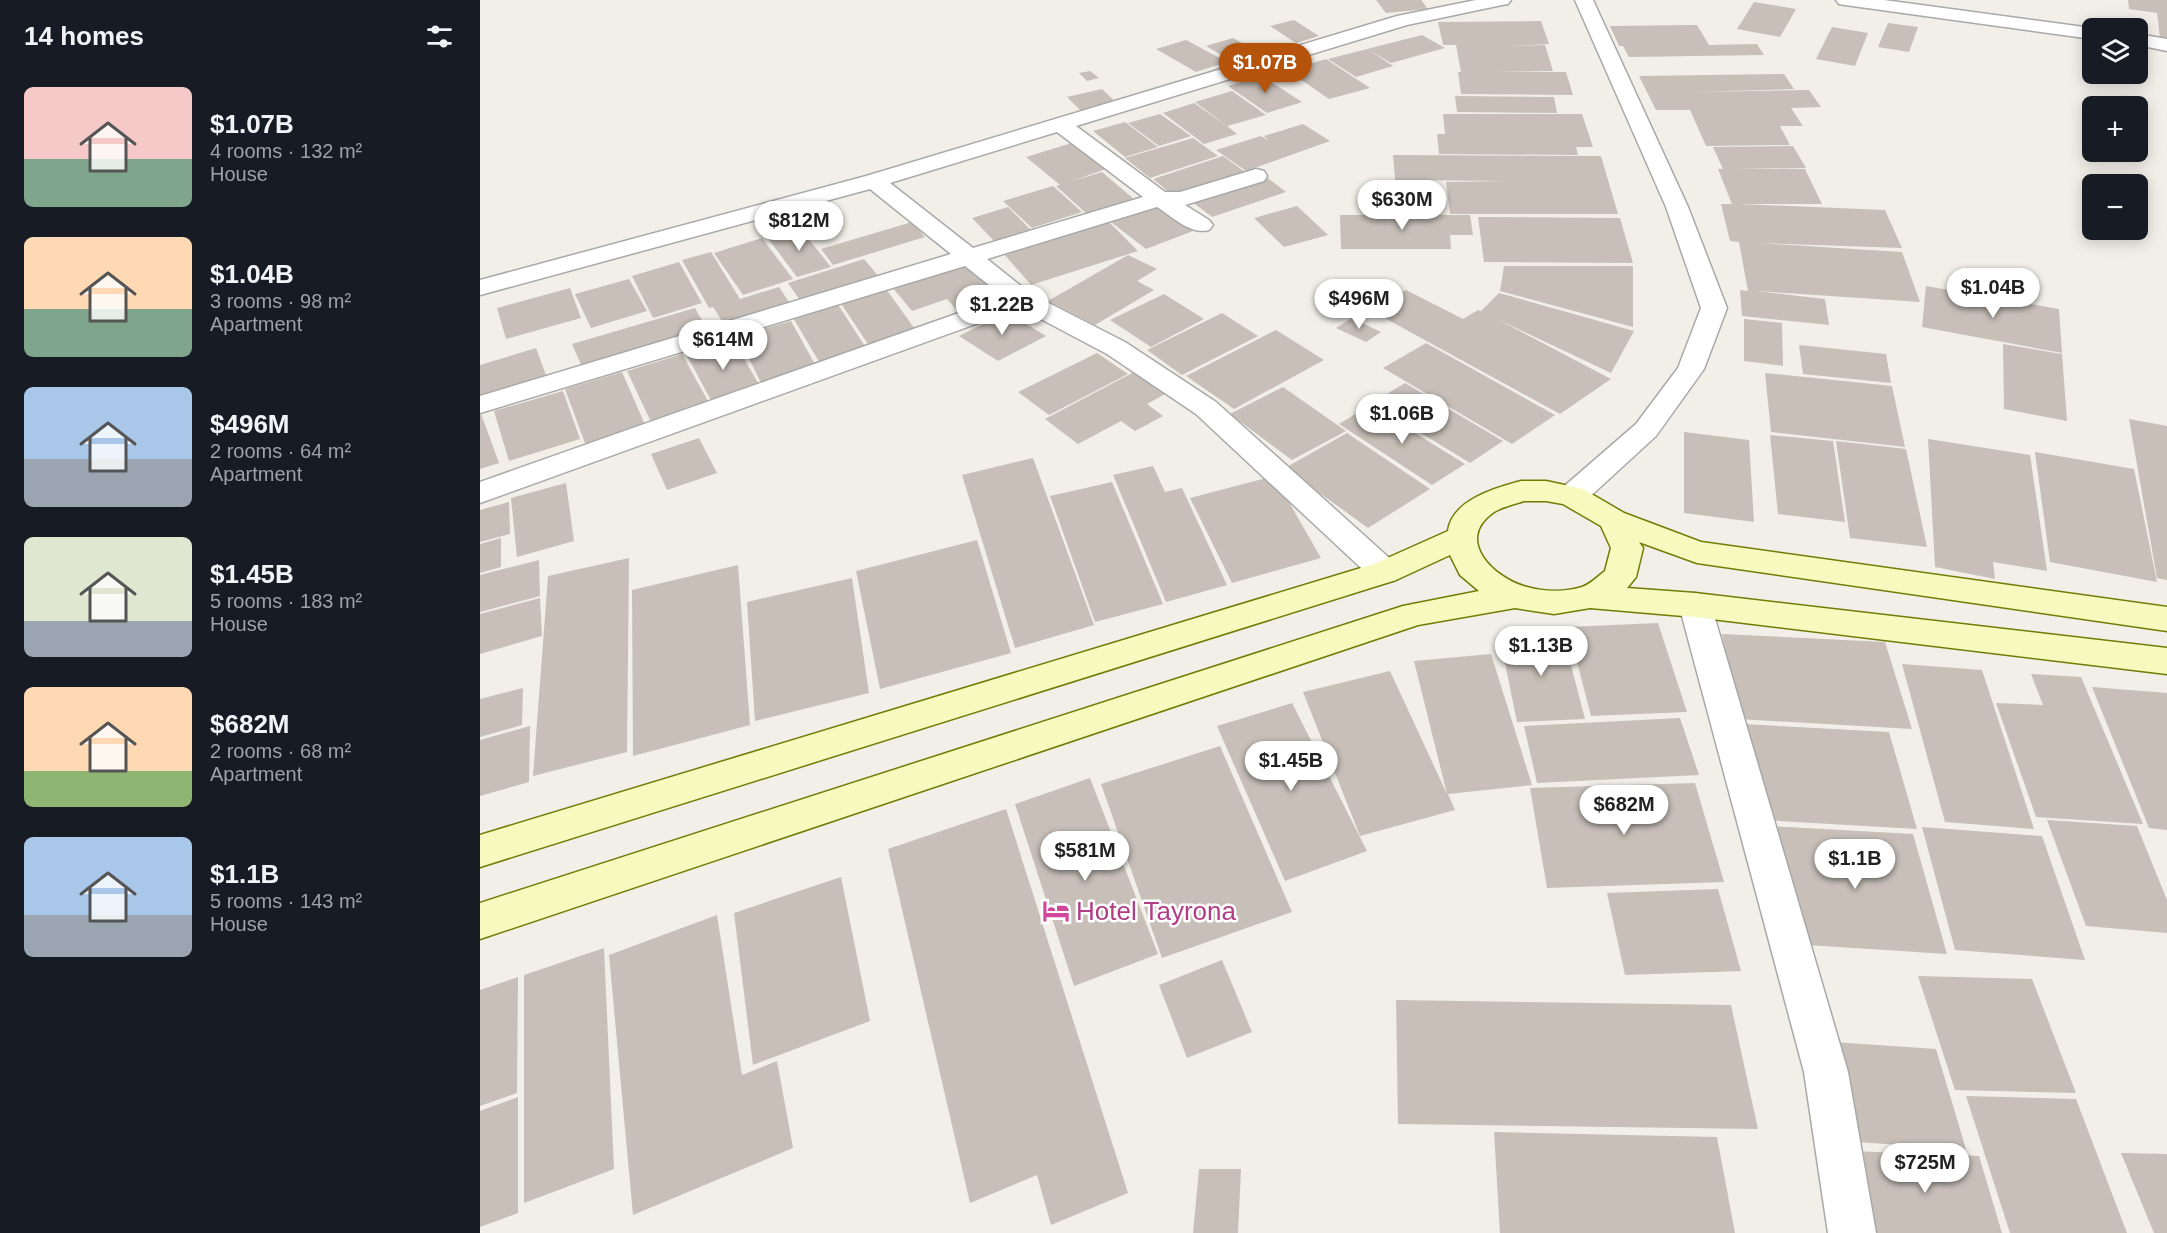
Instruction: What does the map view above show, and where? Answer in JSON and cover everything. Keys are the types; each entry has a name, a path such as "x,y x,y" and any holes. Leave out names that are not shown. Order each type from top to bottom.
{"main road":[{"path":"2167,619 1697,552 1613,520 1572,496 1546,491 1521,491 1497,496 1472,514 1466,521 1460,538 1466,561 1485,582 1514,597 1553,604 1591,597 1695,605 2167,661"},
{"path":"1591,597 1620,577 1627,548 1613,520"},
{"path":"480,851 1385,572 1460,538"},
{"path":"480,921 1415,614 1514,597"},
{"path":"2074,606 2088,650"}],"street":[{"path":"480,288 874,181 1403,20 1502,0"},
{"path":"1572,496 1646,430 1691,369 1714,308 1677,207 1584,0"},
{"path":"1845,0 2082,32"},
{"path":"2057,28 2061,9"},
{"path":"2148,42 2167,45"},
{"path":"1061,125 1160,199 1202,225"},
{"path":"480,405 1160,199 1182,199 1256,176"},
{"path":"874,181 1022,299 1116,348 1206,408 1385,572"},
{"path":"480,493 1022,299"},
{"path":"1695,605 1826,1072 1852,1233"}],"building":[{"path":"1376,0 1421,0 1428,9 1386,13"},
{"path":"2128,0 2167,0 2167,39 2160,38 2157,13 2129,9"},
{"path":"1754,2 1796,9 1780,37 1737,29"},
{"path":"1294,20 1319,36 1296,43 1270,26"},
{"path":"1541,21 1549,44 1507,46 1545,45 1553,71 1495,72 1566,72 1573,95 1461,94 1458,72 1461,72 1456,45 1443,45 1438,22"},
{"path":"1888,23 1918,27 1909,52 1878,47"},
{"path":"1697,25 1709,45 1757,44 1764,55 1629,57 1623,46 1619,46 1610,26"},
{"path":"1832,27 1868,33 1855,66 1816,59"},
{"path":"1422,35 1445,48 1391,63 1369,50 1393,66 1356,77 1328,59"},
{"path":"1233,38 1262,54 1235,63 1206,46"},
{"path":"1186,40 1227,62 1196,72 1156,49"},
{"path":"1326,59 1370,88 1329,99 1287,70"},
{"path":"1090,71 1099,78 1087,81 1079,73"},
{"path":"1784,74 1794,89 1693,92 1809,90 1821,107 1791,108 1803,126 1780,126 1790,145 1706,146 1690,110 1656,110 1639,76"},
{"path":"1262,76 1302,102 1267,113 1228,86"},
{"path":"1102,89 1120,106 1084,114 1067,97"},
{"path":"1232,91 1266,115 1227,126 1195,102"},
{"path":"1455,96 1554,97 1557,113 1457,112"},
{"path":"1194,103 1237,134 1204,144 1163,113"},
{"path":"1160,114 1191,136 1159,146 1128,123"},
{"path":"1443,114 1582,114 1593,147 1576,147 1578,155 1439,154 1437,134 1445,134"},
{"path":"1125,122 1158,147 1125,157 1093,131"},
{"path":"1303,124 1330,141 1246,171 1216,150 1261,136 1269,141 1264,136"},
{"path":"1193,138 1218,156 1150,178 1125,158"},
{"path":"1075,142 1109,168 1069,182 1102,172 1135,200 1088,215 1056,186 1060,185 1026,157"},
{"path":"1793,146 1806,168 1736,169 1805,169 1822,204 1739,204 1885,210 1902,248 1758,243 1902,252 1920,302 1756,291 1825,299 1829,325 1742,316 1740,290 1748,291 1739,242 1730,241 1721,204 1732,204 1718,169 1723,169 1713,147"},
{"path":"1393,155 1601,156 1618,214 1450,214 1446,182 1507,181 1395,180"},
{"path":"1223,156 1245,172 1174,196 1153,179"},
{"path":"1265,176 1286,192 1212,217 1191,201"},
{"path":"1053,186 1082,212 1032,228 1003,201"},
{"path":"1157,205 1193,231 1146,249 1111,222"},
{"path":"1297,206 1328,235 1284,247 1254,218"},
{"path":"1008,207 1031,230 995,242 972,218"},
{"path":"1340,215 1470,215 1473,235 1450,235 1451,249 1341,249"},
{"path":"1478,217 1620,218 1633,263 1484,262"},
{"path":"1108,221 1138,251 1031,285 1003,253"},
{"path":"912,222 925,237 833,265 821,249"},
{"path":"799,227 831,267 797,277 767,237"},
{"path":"762,238 793,279 743,295 714,253"},
{"path":"711,252 740,299 779,287 791,305 725,326 713,307 709,308 682,260"},
{"path":"1128,255 1157,269 1137,281 1154,290 1095,325 1048,301"},
{"path":"864,259 880,278 802,303 788,283"},
{"path":"679,262 702,303 653,318 632,276"},
{"path":"965,263 999,297 958,311 947,299 912,311 892,287"},
{"path":"1504,266 1633,266 1633,327 1500,291"},
{"path":"629,279 647,311 591,328 575,294"},
{"path":"2005,284 2036,291 2035,302 2003,295"},
{"path":"1926,286 2059,309 2062,353 1922,327"},
{"path":"570,288 581,318 506,339 497,308"},
{"path":"886,289 915,329 868,344 840,302"},
{"path":"1406,290 1463,319 1478,310 1481,311 1499,293 1634,331 1611,373 1497,319 1611,379 1560,414 1370,310"},
{"path":"1164,294 1204,319 1151,347 1110,320"},
{"path":"837,303 868,351 821,365 792,316"},
{"path":"695,308 708,331 583,369 572,344"},
{"path":"1007,312 1046,336 998,361 959,336"},
{"path":"1222,313 1258,336 1182,375 1147,350"},
{"path":"1352,318 1381,332 1366,342 1336,328"},
{"path":"1744,319 1782,323 1783,366 1744,361"},
{"path":"791,321 817,368 762,385 738,336"},
{"path":"1276,330 1324,360 1234,409 1186,376"},
{"path":"732,338 761,388 713,404 685,352"},
{"path":"1426,343 1555,415 1512,444 1383,368"},
{"path":"2003,344 2062,354 2067,421 2004,409"},
{"path":"1799,345 1886,354 1891,383 1803,374"},
{"path":"536,348 547,378 480,398 480,365"},
{"path":"1097,353 1128,374 1049,415 1018,392"},
{"path":"682,354 709,403 651,422 627,371"},
{"path":"622,372 646,427 586,446 565,389"},
{"path":"1134,372 1165,394 1147,404 1163,416 1135,431 1121,421 1078,444 1045,419"},
{"path":"1765,373 1892,386 1905,447 1771,432"},
{"path":"1405,383 1503,441 1470,463 1372,403"},
{"path":"1283,387 1346,431 1292,460 1230,414"},
{"path":"563,391 580,439 509,461 494,411"},
{"path":"1370,405 1465,464 1432,485 1339,424"},
{"path":"480,411 499,463 480,469"},
{"path":"2129,419 2167,426 2167,580 2157,578"},
{"path":"1684,432 1749,440 1754,522 1684,513"},
{"path":"1347,433 1430,489 1368,528 1285,468"},
{"path":"1770,435 1833,441 1845,522 1778,514"},
{"path":"699,438 717,473 667,490 651,454"},
{"path":"1928,439 2030,455 2047,571 1993,562 1995,579 1935,567"},
{"path":"1836,441 1906,449 1927,547 1850,538"},
{"path":"2035,452 2134,469 2157,582 2050,562"},
{"path":"1033,458 1094,625 1015,648 962,475"},
{"path":"1153,466 1165,492 1182,488 1227,585 1166,602 1113,475"},
{"path":"1274,476 1321,558 1232,583 1190,498"},
{"path":"1112,482 1163,604 1095,622 1050,496"},
{"path":"566,483 574,541 517,557 511,498"},
{"path":"509,502 510,534 480,542 480,510"},
{"path":"501,538 501,567 480,573 480,544"},
{"path":"977,540 1011,653 880,689 856,571"},
{"path":"629,558 627,752 533,776 548,576"},
{"path":"539,560 540,596 480,612 480,575"},
{"path":"738,565 750,725 633,756 632,590"},
{"path":"852,578 869,693 755,721 747,602"},
{"path":"540,598 542,636 480,654 480,614"},
{"path":"1658,623 1687,712 1591,716 1568,627"},
{"path":"1562,631 1585,719 1517,722 1499,634"},
{"path":"1722,634 1885,642 1912,729 1738,719"},
{"path":"1491,654 1532,785 1448,794 1455,810 1360,836 1303,692 1390,671 1447,794 1414,661"},
{"path":"1902,664 1982,670 2034,829 1945,822"},
{"path":"2031,674 2081,677 2143,824 2036,817 1996,703 2043,705"},
{"path":"2092,687 2167,693 2167,830 2149,828"},
{"path":"523,688 522,725 480,737 480,699"},
{"path":"1292,703 1367,851 1285,881 1217,726"},
{"path":"1680,718 1699,775 1537,783 1524,726"},
{"path":"1744,724 1889,732 1917,829 1763,820"},
{"path":"530,726 529,782 480,796 480,740"},
{"path":"1220,746 1292,912 1162,958 1101,784"},
{"path":"1090,778 1158,954 1074,986 1015,804"},
{"path":"1695,783 1724,882 1547,888 1530,788"},
{"path":"1006,809 1128,1193 1051,1225 1037,1175 970,1203 888,849"},
{"path":"2047,820 2137,826 2167,900 2167,933 2086,926"},
{"path":"1768,826 1913,834 1947,954 1792,944"},
{"path":"1922,827 2042,836 2085,960 1955,950"},
{"path":"841,877 870,1021 753,1065 734,913"},
{"path":"1718,889 1741,971 1625,975 1607,893"},
{"path":"717,915 742,1075 777,1061 793,1148 633,1215 609,955"},
{"path":"604,948 614,1169 524,1203 524,975"},
{"path":"1222,960 1252,1032 1187,1058 1159,985"},
{"path":"1918,976 2032,979 2076,1093 1955,1090"},
{"path":"518,977 517,1093 480,1106 480,990"},
{"path":"1396,1000 1731,1005 1758,1129 1398,1124"},
{"path":"1833,1042 1936,1049 1966,1149 1855,1142"},
{"path":"1966,1096 2076,1099 2127,1233 2010,1233"},
{"path":"518,1097 518,1213 480,1227 480,1111"},
{"path":"1494,1132 1717,1137 1735,1233 1500,1233"},
{"path":"1851,1151 1979,1156 2002,1233 1870,1233"},
{"path":"2121,1153 2167,1154 2167,1233 2154,1233"},
{"path":"1199,1169 1241,1169 1238,1233 1193,1233"}],"place":[{"name":"Hotel Tayrona","path":"1056,911"}]}
